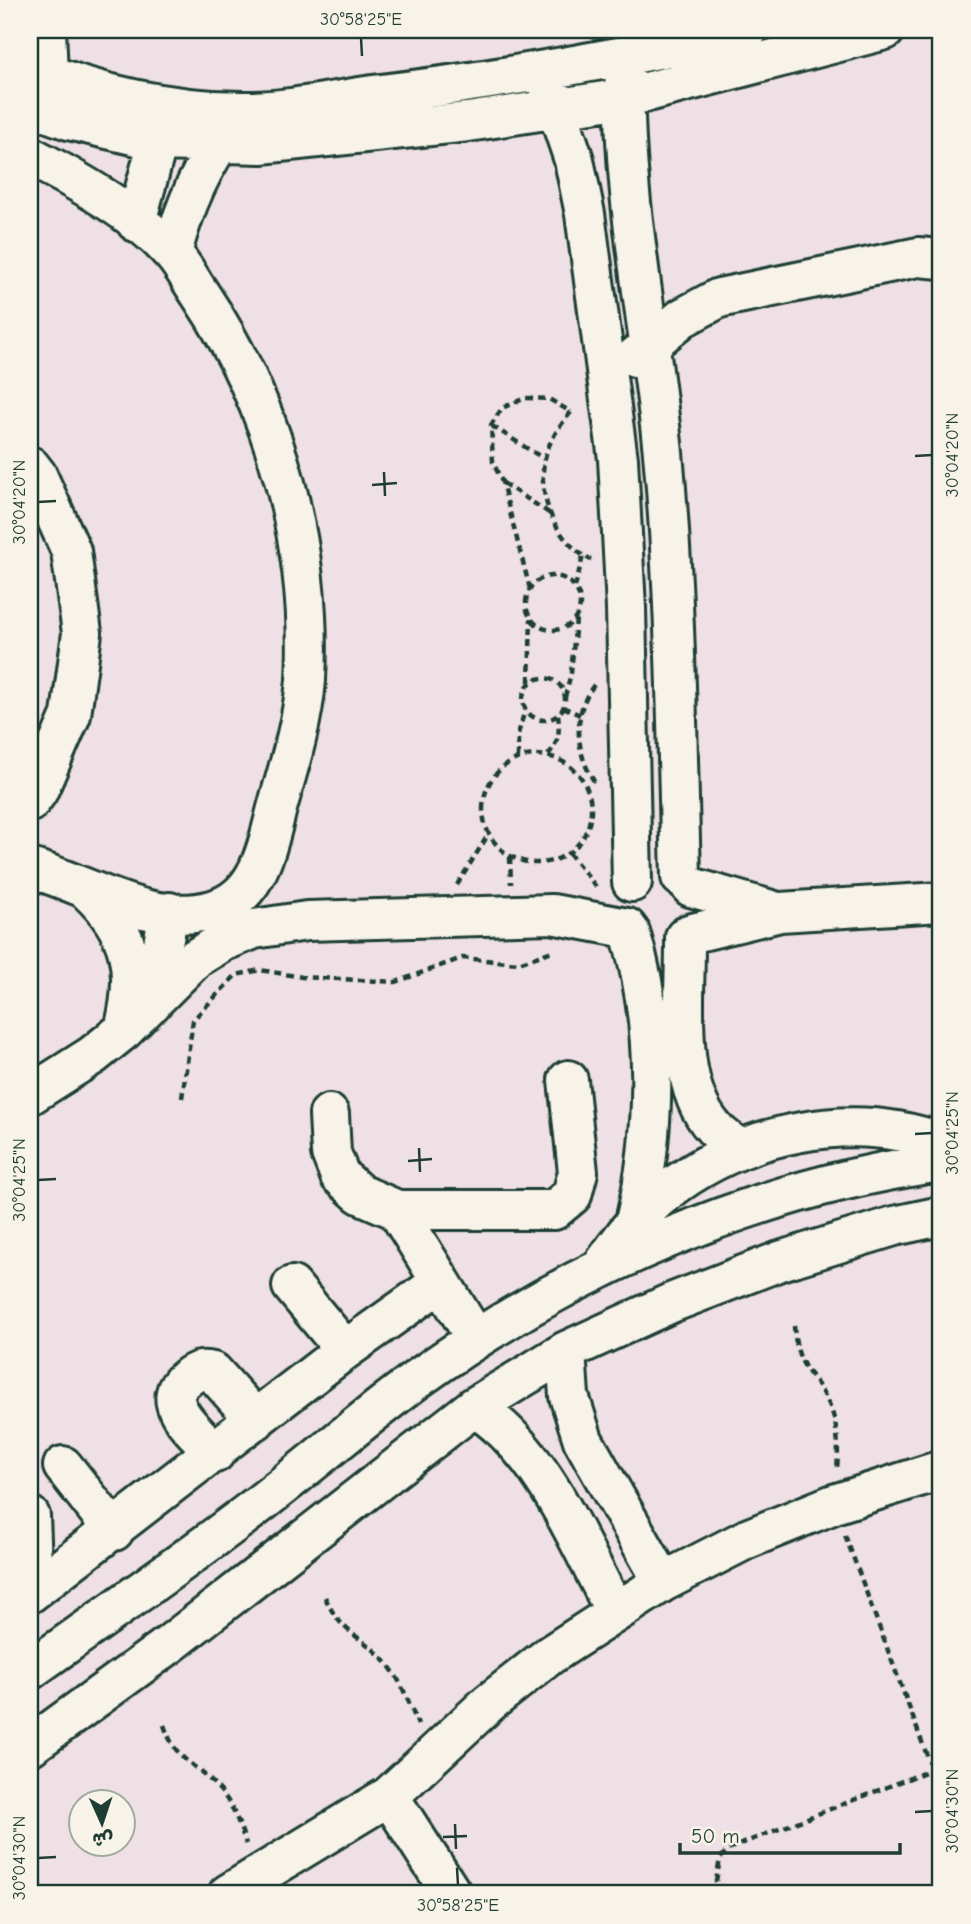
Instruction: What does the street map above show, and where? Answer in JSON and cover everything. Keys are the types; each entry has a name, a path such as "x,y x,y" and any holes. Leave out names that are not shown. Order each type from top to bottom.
{"street":[{"path":"46,30 36,82 218,145 261,144 440,125 624,98 885,30"},
{"path":"163,124 625,58 748,30"},
{"path":"625,58 626,161 663,454 686,882 698,911 687,935 687,1070 696,1101 714,1129 739,1149"},
{"path":"544,71 558,108 585,214 618,459 625,571 599,899"},
{"path":"172,253 190,197 218,145 243,111"},
{"path":"136,222 163,124"},
{"path":"30,156 79,180 136,222 172,253 217,320 259,404 289,494 304,587 306,681 291,760 262,860 251,885 234,900 214,910 192,914 142,909 30,868"},
{"path":"609,389 649,343 682,318 719,298 918,257 941,259"},
{"path":"594,278 642,288 719,298"},
{"path":"30,466 37,475 71,551 82,633 71,715 38,791 30,802"},
{"path":"262,860 285,923"},
{"path":"30,1095 93,1055 124,1030 152,1004 172,979 196,958 224,941 254,929 285,923 438,916 599,899 650,872 662,871 686,882 780,912"},
{"path":"84,887 107,909 124,936 132,967 132,988 124,1030"},
{"path":"599,899 622,906 646,1003 650,1126 646,1175 635,1222"},
{"path":"629,930 651,945 663,947 687,935 780,912 941,902"},
{"path":"152,1004 169,912"},
{"path":"329,1114 331,1153 340,1177 360,1194 397,1210 554,1210 572,1195 578,1172 568,1080"},
{"path":"598,1272 635,1222 674,1186 701,1168 739,1149 786,1135 835,1128 884,1129 941,1143"},
{"path":"30,1671 237,1521 415,1381 476,1339 598,1272 688,1228 782,1195 878,1171 941,1162"},
{"path":"397,1210 476,1339"},
{"path":"30,1746 192,1627 474,1407 566,1351 671,1303 780,1261 894,1226 941,1216"},
{"path":"32,1592 345,1350 441,1282"},
{"path":"292,1286 345,1350"},
{"path":"566,1351 569,1396 583,1440 663,1582"},
{"path":"215,1452 177,1409 174,1396 180,1383 199,1370 213,1372 256,1420"},
{"path":"474,1407 509,1433 537,1468 615,1611"},
{"path":"537,1468 583,1440"},
{"path":"63,1466 114,1531"},
{"path":"243,1884 389,1796 430,1755 489,1703 550,1655 663,1582 747,1539 834,1504 941,1470"},
{"path":"30,1516 32,1592"},
{"path":"389,1796 452,1894"}],"path":[{"path":"609,389 588,398 571,411 554,433 544,459 543,487 549,513 563,537 583,556 603,566 625,571"},
{"path":"530,589 502,482 493,462 491,425 502,408 525,398 549,399 571,411"},
{"path":"491,425 544,459"},
{"path":"502,482 549,513"},
{"path":"525,709 540,720 558,714 563,707 571,673 576,617 580,607 575,587 583,556"},
{"path":"518,758 519,734 525,709 523,700 528,683 531,619 527,598 530,589 538,581 558,576 575,587"},
{"path":"531,619 549,629 560,629 576,617"},
{"path":"528,683 547,678 562,688 565,697"},
{"path":"563,707 580,715"},
{"path":"548,755 556,745 560,729 558,714"},
{"path":"548,755 576,771 585,783 592,813 580,842 569,853 555,860 524,862 510,857 488,835 483,820 485,789 498,770 518,758 548,755"},
{"path":"576,771 585,769"},
{"path":"438,916 488,835"},
{"path":"182,1098 193,1020 236,975 260,970 302,977 396,982 462,958 519,964 556,950 599,899 569,853"},
{"path":"794,1326 800,1362 822,1391 835,1420 838,1452 834,1504 941,1793"},
{"path":"325,1597 343,1629 373,1649 394,1673 430,1755"},
{"path":"164,1725 179,1756 207,1777 228,1800 243,1884"},
{"path":"736,1894 723,1889 716,1881 720,1859 728,1849 933,1769"}]}
